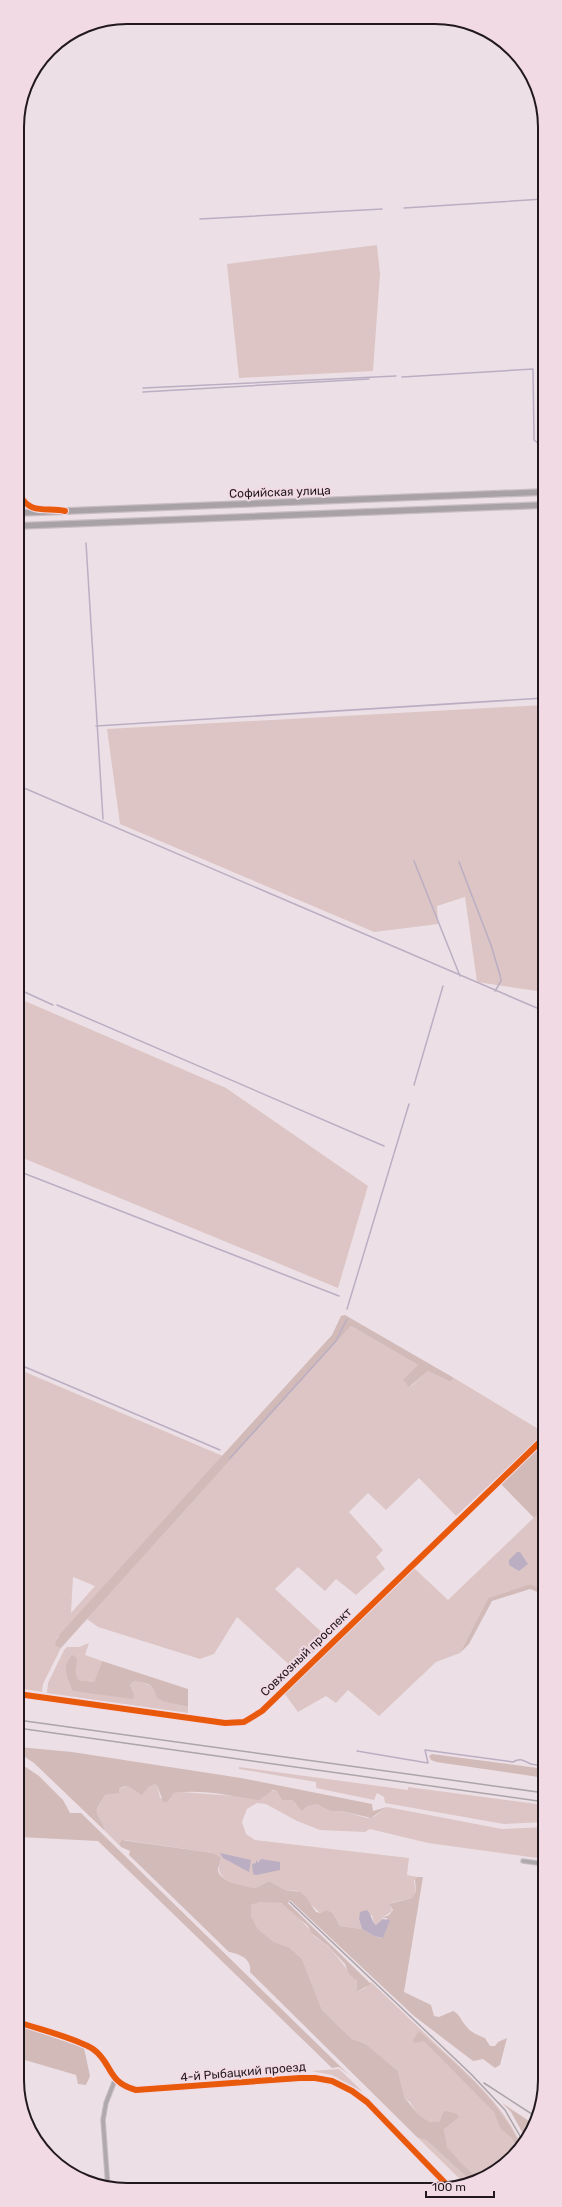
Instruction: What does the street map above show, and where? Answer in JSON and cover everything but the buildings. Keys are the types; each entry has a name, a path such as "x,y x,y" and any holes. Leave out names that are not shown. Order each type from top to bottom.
{"main road":[{"name":"Софийская улица","path":"24,513 538,492"},
{"name":"Софийская улица","path":"24,526 538,505"}],"street":[{"path":"24,502 31,508 65,511"},
{"name":"Совхозный проспект","path":"24,1695 225,1723 244,1722 262,1711 538,1442"},
{"path":"523,1861 538,1863"},
{"path":"24,2024 74,2041 96,2052 116,2080 106,2103 103,2120 107,2181"},
{"name":"4-й Рыбацкий проезд","path":"116,2080 128,2088 150,2090 300,2078 315,2078 332,2081 345,2086 367,2102 445,2182"}],"shaded area":[{"path":"377,245 380,274 373,371 239,378 227,264"},
{"path":"538,705 538,991 477,982 465,897 437,906 438,924 374,932 120,824 107,729"},
{"path":"24,1001 226,1088 368,1186 338,1288 24,1158"},
{"path":"345,1315 454,1378 450,1382 428,1371 409,1387 403,1380 418,1365 351,1326 61,1648 57,1647 55,1643 60,1634 332,1335 341,1316"},
{"path":"351,1326 418,1365 410,1387 428,1371 450,1382 454,1378 538,1429 538,1440 456,1516 419,1478 386,1510 368,1493 349,1512 383,1550 376,1557 385,1569 356,1595 336,1579 325,1591 298,1567 275,1589 328,1638 295,1670 237,1617 214,1654 200,1659 98,1627 87,1619"},
{"path":"24,1372 223,1456 57,1638 57,1647 61,1648 43,1684 42,1692 24,1689","holes":["73,1577 95,1586 71,1613"]},
{"path":"538,1445 538,1514 534,1518 499,1482"},
{"path":"538,1514 538,1587 530,1584 488,1598 460,1653 436,1662 379,1716 348,1690 336,1703 326,1696 298,1712 284,1693 413,1567 448,1600"},
{"path":"517,1552 520,1552 528,1564 519,1571 509,1565 509,1560"},
{"path":"530,1584 538,1587 538,1592 530,1589 492,1601 469,1644 460,1653 488,1598"},
{"path":"89,1643 85,1655 102,1661 94,1682 79,1680 76,1674 77,1659 74,1691 134,1694 130,1685 134,1681 140,1682 152,1687 165,1702 188,1707 188,1713 47,1693 48,1683 64,1650 67,1647 79,1647"},
{"path":"73,1655 77,1659 76,1674 79,1680 94,1682 102,1661 188,1689 188,1707 165,1702 157,1698 154,1689 150,1685 134,1681 130,1685 134,1694 133,1699 73,1691 67,1677 66,1668 69,1659"},
{"path":"24,1747 72,1752 241,1778 372,1804 373,1811 387,1807 371,1818 342,1811 330,1811 317,1804 307,1806 302,1811 292,1800 282,1800 277,1791 273,1790 259,1800 216,1794 185,1792 174,1793 167,1802 163,1802 158,1787 155,1784 148,1787 142,1795 126,1786 119,1789 119,1793 105,1795 97,1808 97,1814 104,1827 104,1830 34,1763 24,1756"},
{"path":"432,1754 538,1768 538,1777 436,1762 431,1760 429,1756"},
{"path":"24,1766 39,1776 63,1800 70,1813 81,1813 349,2075 339,2067 332,2068 98,1841 24,1837"},
{"path":"239,1767 408,1790 408,1787 538,1804 538,1822 504,1824 385,1803 384,1797 377,1793 374,1800 316,1788 316,1782 239,1769"},
{"path":"151,1784 155,1784 158,1787 160,1798 169,1799 174,1793 181,1792 262,1798 268,1792 277,1791 283,1797 292,1800 297,1806 317,1804 330,1811 342,1811 367,1818 374,1817 387,1807 502,1829 538,1827 538,1858 428,1843 370,1829 365,1832 320,1830 297,1821 266,1804 257,1803 247,1809 242,1822 246,1834 255,1840 409,1858 407,1875 417,1877 414,1881 416,1894 412,1898 391,1903 390,1905 392,1911 382,1918 383,1919 376,1925 372,1915 359,1919 362,1929 340,1926 333,1913 327,1910 320,1913 297,1891 285,1890 269,1881 255,1888 229,1881 220,1873 219,1867 221,1860 213,1853 125,1840 119,1842 121,1847 104,1830 97,1814 97,1808 105,1795 112,1794 126,1786 130,1786 139,1794"},
{"path":"122,1840 213,1853 220,1857 221,1860 218,1870 219,1874 223,1878 239,1885 255,1888 269,1881 285,1890 300,1892 306,1897 316,1912 320,1913 327,1910 333,1913 340,1926 362,1929 374,1936 382,1938 386,1930 387,1918 382,1918 389,1915 393,1910 389,1904 412,1898 416,1892 415,1879 417,1877 423,1877 404,1992 431,2005 434,2016 439,2017 453,2011 455,2012 470,2030 485,2038 490,2046 495,2046 498,2042 507,2038 500,2065 495,2068 483,2059 473,2061 414,2016 290,1900 288,1903 371,1984 356,1992 357,1981 349,1974 345,1964 328,1946 311,1933 308,1926 281,1903 261,1902 251,1905 251,1916 258,1929 274,1942 289,1947 302,1959 322,2010 352,2039 366,2044 398,2071 405,2099 418,2114 430,2122 439,2122 443,2112 447,2111 457,2114 459,2117 444,2129 447,2147 474,2175 468,2178 426,2140 418,2138 250,1972 249,1963 247,1960 237,1954 229,1952 129,1855 130,1851 121,1847 119,1843"},
{"path":"220,1853 251,1860 249,1872 223,1858"},
{"path":"261,1859 280,1862 280,1870 256,1875 253,1874 252,1864 256,1863 256,1860 258,1863"},
{"path":"261,1902 280,1903 292,1912 313,1935 330,1948 357,1981 356,1992 365,1988 371,1982 484,2090 495,2103 514,2131 519,2140 517,2143 498,2162 474,2175 451,2152 445,2142 444,2129 450,2123 450,2112 443,2112 439,2122 432,2123 419,2117 410,2102 405,2099 398,2071 366,2044 352,2039 322,2010 302,1959 289,1947 274,1942 258,1929 251,1916 251,1905"},
{"path":"367,1910 376,1925 383,1919 390,1920 383,1938 374,1936 362,1929 359,1919 360,1912"},
{"path":"24,2027 84,2048 90,2076 86,2085 78,2084 76,2075 24,2060"},
{"path":"419,2031 463,2070 489,2098 501,2114 518,2141 516,2144 512,2138 501,2129 494,2112 424,2041 414,2043 413,2040"},
{"path":"339,2069 363,2092 332,2075 311,2071"},
{"path":"502,2103 529,2121 523,2134 511,2112"},
{"path":"418,2138 426,2140 468,2178 460,2179"}],"waterway":[{"path":"404,208 538,199"},
{"path":"200,219 382,209"},
{"path":"402,377 533,369 534,440 538,443"},
{"path":"143,388 396,376"},
{"path":"143,392 369,379"},
{"path":"86,543 103,819"},
{"path":"96,726 538,698"},
{"path":"24,788 538,1008"},
{"path":"414,861 460,976"},
{"path":"459,862 491,945 500,975 501,981 495,991"},
{"path":"414,1085 443,986"},
{"path":"24,992 53,1005"},
{"path":"57,1005 384,1146"},
{"path":"347,1309 409,1104"},
{"path":"24,1173 339,1296"},
{"path":"230,1458 336,1341 347,1319"},
{"path":"24,1367 220,1450"},
{"path":"357,1751 428,1763 425,1750 513,1762 520,1760 538,1765"}],"railway":[{"path":"24,1721 538,1792"},
{"path":"24,1729 538,1801"},
{"path":"290,1902 471,2074 505,2110 521,2137"},
{"path":"484,2083 532,2114"}],"cycle path":[{"path":"24,501 34,508 65,511"},
{"path":"24,1695 225,1723 244,1722 262,1711 538,1444"},
{"path":"24,2024 67,2037 93,2049 104,2060 114,2077 119,2082 126,2087 136,2090 300,2078 315,2078 332,2081 352,2091 367,2102 445,2182"}]}
